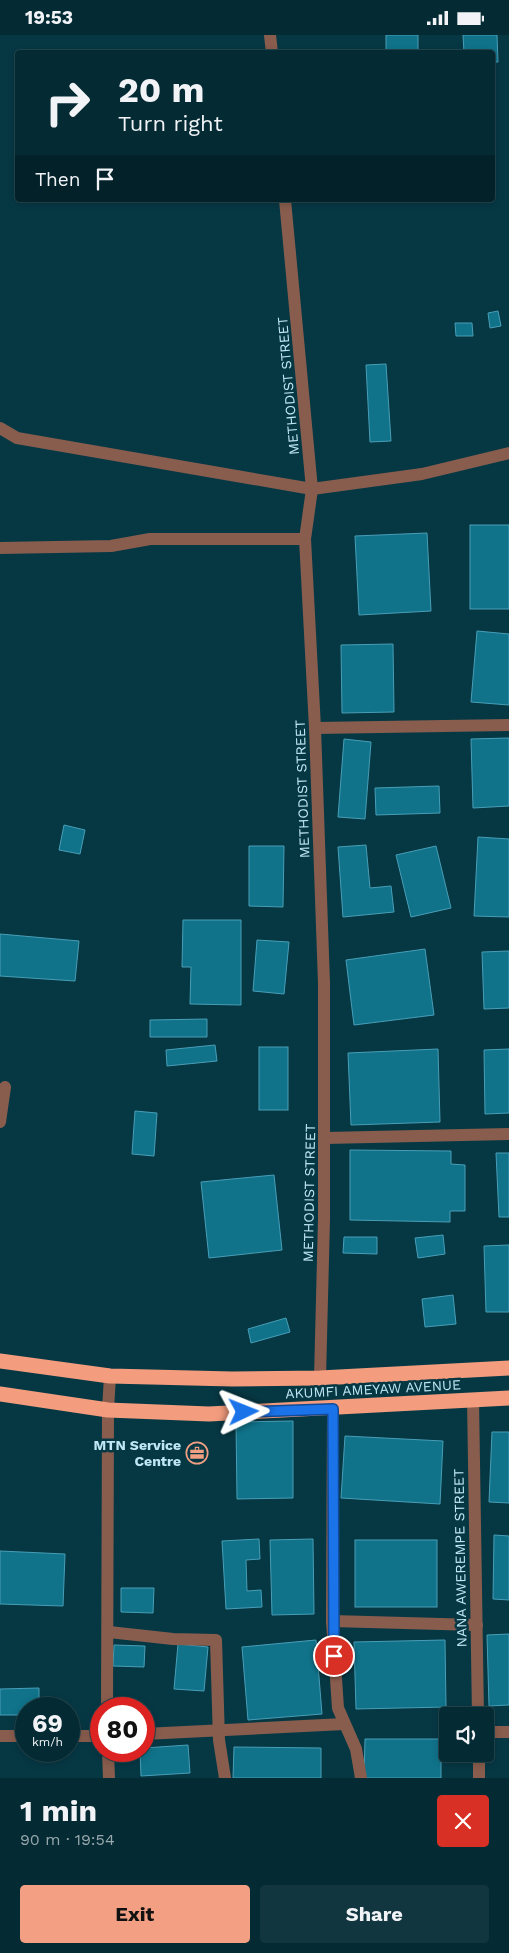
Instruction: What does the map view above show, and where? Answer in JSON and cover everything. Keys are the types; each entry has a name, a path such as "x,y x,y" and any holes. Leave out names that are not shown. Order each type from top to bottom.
{"highway":[{"name":"AKUMFI AMEYAW AVENUE","path":"0,1361 110,1376 232,1379 320,1378 509,1368"},
{"name":"AKUMFI AMEYAW AVENUE","path":"0,1394 108,1410 208,1414 333,1409 509,1398"}],"street":[{"path":"270,35 272,50"},
{"name":"METHODIST STREET","path":"285,202 312,489 305,539 315,728 324,983 324,1138 320,1378"},
{"path":"0,428 16,438"},
{"path":"0,439 16,438 312,489 422,474 509,453"},
{"path":"0,548 111,546 150,539 305,539"},
{"path":"315,728 509,725"},
{"path":"0,1122 5,1087"},
{"path":"324,1138 509,1135"},
{"path":"108,1697 108,1410 110,1376"},
{"name":"NANA AWEREMPE STREET","path":"473,1399 478,1707"},
{"path":"333,1409 332,1621 338,1708 356,1749 361,1778"},
{"path":"332,1621 476,1625"},
{"path":"109,1632 173,1639 216,1640 219,1740 225,1778"},
{"path":"155,1733 344,1724"},
{"path":"494,1732 509,1732"},
{"path":"0,1737 15,1736"},
{"path":"108,1762 109,1778"},
{"path":"479,1762 479,1778"}],"building":[{"path":"386,35 418,35 418,50 386,50"},
{"path":"463,35 497,35 498,62 495,62 495,50 464,50"},
{"path":"498,311 501,326 490,328 488,313"},
{"path":"455,323 472,323 473,336 456,336"},
{"path":"386,364 391,441 370,442 366,365"},
{"path":"470,525 509,525 509,609 470,609"},
{"path":"427,533 431,611 359,615 355,536"},
{"path":"477,631 509,634 509,705 471,702"},
{"path":"393,644 394,712 342,713 341,645"},
{"path":"509,738 509,806 473,808 471,739"},
{"path":"344,739 371,742 365,819 338,817"},
{"path":"439,786 440,813 376,815 375,788"},
{"path":"64,825 85,830 80,854 59,850"},
{"path":"478,837 509,839 509,917 474,916"},
{"path":"366,845 370,888 391,886 394,912 343,917 338,847"},
{"path":"249,846 284,846 283,907 249,906"},
{"path":"436,846 451,908 411,917 396,855"},
{"path":"183,920 241,920 241,1005 190,1004 191,967 182,967"},
{"path":"0,934 79,941 75,981 0,976"},
{"path":"257,940 289,942 284,994 253,991"},
{"path":"425,949 434,1015 354,1025 346,960"},
{"path":"509,951 509,1008 484,1009 482,952"},
{"path":"207,1019 207,1037 150,1037 150,1020"},
{"path":"215,1045 217,1061 167,1066 166,1050"},
{"path":"259,1047 288,1047 288,1110 259,1110"},
{"path":"438,1049 440,1122 351,1125 348,1053"},
{"path":"509,1049 509,1113 485,1114 484,1050"},
{"path":"135,1111 157,1113 154,1156 132,1154"},
{"path":"350,1150 451,1151 451,1164 465,1165 465,1211 450,1211 450,1222 350,1220"},
{"path":"496,1153 509,1153 509,1217 499,1217"},
{"path":"274,1175 282,1250 209,1258 201,1182"},
{"path":"443,1235 445,1254 418,1258 415,1238"},
{"path":"344,1237 377,1237 377,1254 343,1253"},
{"path":"509,1245 509,1312 486,1312 484,1246"},
{"path":"453,1295 456,1324 425,1327 422,1299"},
{"path":"286,1318 290,1332 251,1343 248,1329"},
{"path":"293,1421 293,1498 237,1499 236,1422"},
{"path":"492,1432 509,1432 509,1503 489,1502"},
{"path":"345,1436 443,1441 440,1504 341,1498"},
{"path":"494,1535 509,1536 509,1600 493,1599"},
{"path":"259,1539 260,1559 246,1560 247,1591 261,1590 262,1607 226,1609 222,1541"},
{"path":"313,1539 314,1614 272,1615 270,1540"},
{"path":"355,1540 437,1540 437,1607 355,1607"},
{"path":"0,1551 65,1554 63,1606 0,1604"},
{"path":"121,1588 154,1588 153,1613 121,1612"},
{"path":"509,1634 509,1705 489,1706 487,1635"},
{"path":"316,1640 322,1714 248,1720 242,1647"},
{"path":"445,1640 446,1707 356,1709 354,1642"},
{"path":"178,1644 208,1647 204,1691 174,1689"},
{"path":"114,1645 145,1646 144,1667 113,1666"},
{"path":"39,1688 39,1697 15,1697 15,1715 0,1715 0,1689"},
{"path":"365,1739 439,1739 441,1778 364,1778"},
{"path":"188,1745 190,1773 141,1776 140,1762 155,1762 155,1747"},
{"path":"234,1747 321,1748 321,1778 233,1778"}],"place":[{"name":"MTN Service Centre","path":"197,1453"}],"route":[{"path":"244,1412 333,1409 332,1621 334,1656"}]}
